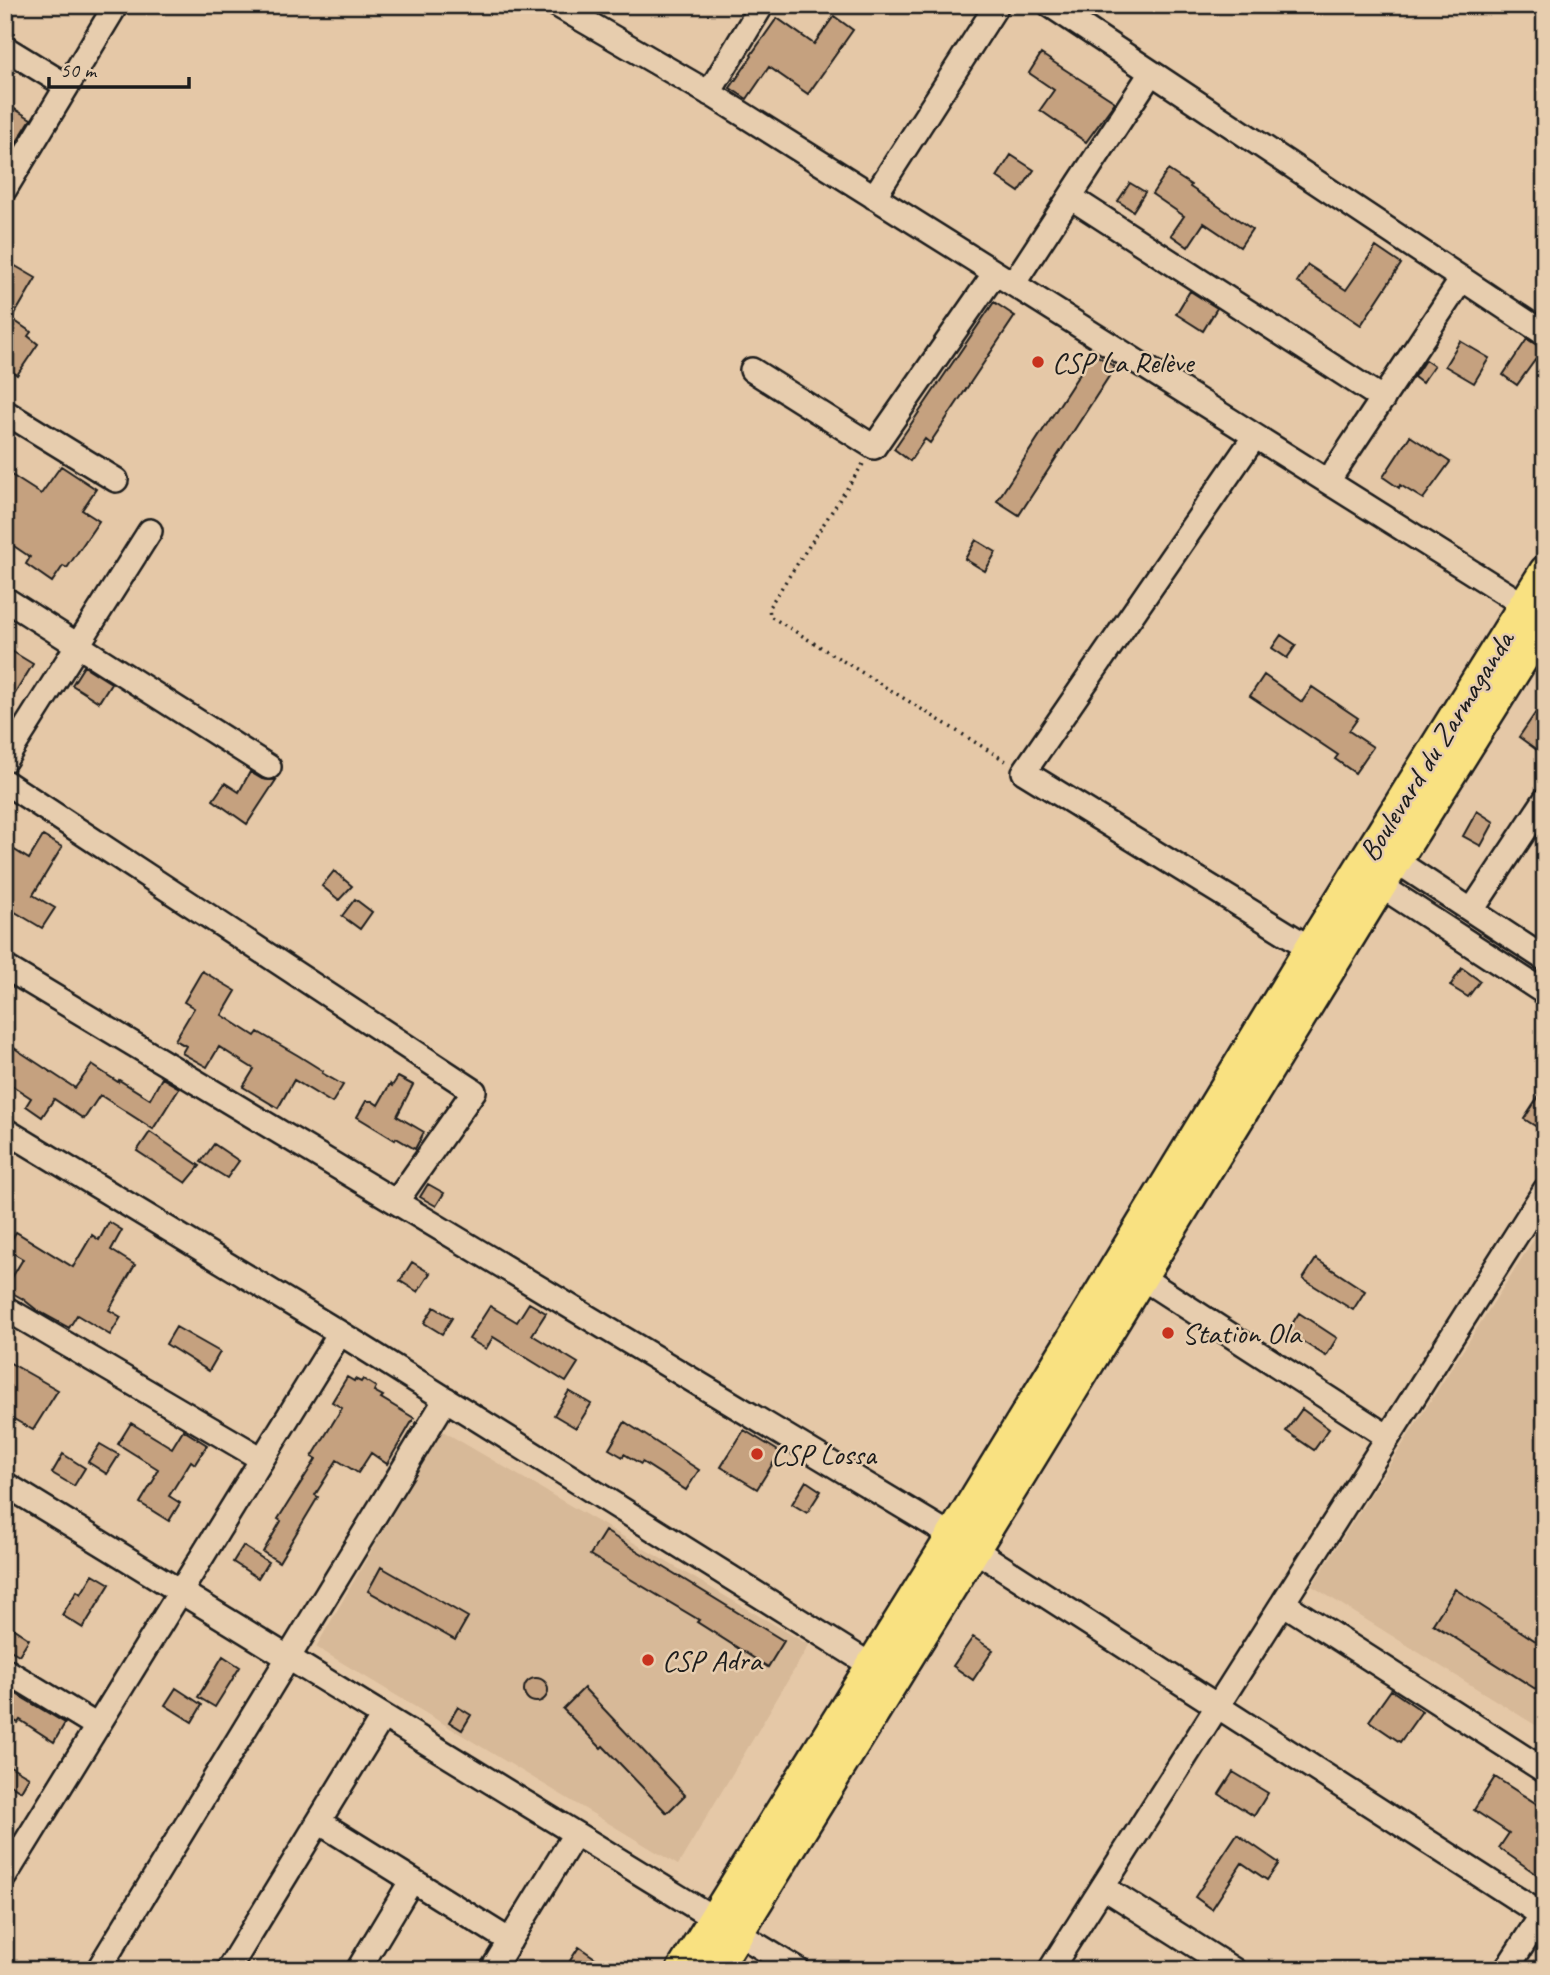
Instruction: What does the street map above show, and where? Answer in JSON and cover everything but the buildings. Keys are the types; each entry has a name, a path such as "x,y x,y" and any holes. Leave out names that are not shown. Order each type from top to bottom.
{"main road":[{"name":"Boulevard du Zarmaganda","path":"1371,870 1535,614 1545,572"},
{"path":"1130,1270 1310,948 1371,870"},
{"path":"682,1970 725,1926 1009,1468 1371,870"},
{"path":"715,1970 725,1926"}],"street":[{"path":"5,188 116,5"},
{"path":"557,5 710,94 1328,481 1535,614"},
{"path":"710,94 762,5"},
{"path":"874,197 997,5"},
{"path":"1050,5 1545,334"},
{"path":"5,48 67,86"},
{"path":"752,370 874,447 1070,197 1152,72"},
{"path":"1070,197 1383,399"},
{"path":"1328,481 1462,279"},
{"path":"5,412 116,480"},
{"path":"1255,436 1024,772 1310,948"},
{"path":"5,760 150,531"},
{"path":"5,600 270,767"},
{"path":"5,782 474,1091 396,1202"},
{"path":"1472,910 1545,800"},
{"path":"1371,870 1472,910 1545,959"},
{"path":"1371,870 1545,993"},
{"path":"5,967 963,1543 1543,1912 1506,1970"},
{"path":"5,1130 340,1333 882,1672"},
{"path":"1050,1970 1545,1190"},
{"path":"1130,1270 1388,1437"},
{"path":"5,1308 262,1459"},
{"path":"5,1876 340,1333"},
{"path":"98,1970 446,1399"},
{"path":"9,1494 180,1592 798,1970"},
{"path":"1283,1603 1545,1771"},
{"path":"5,1670 97,1726"},
{"path":"228,1970 383,1716"},
{"path":"319,1822 510,1941"},
{"path":"492,1970 575,1834"},
{"path":"358,1970 412,1880"},
{"path":"1103,1886 1234,1970"}],"path":[{"path":"874,447 768,607 769,616 1024,772"}],"shaded area":[{"path":"1545,1222 1545,1731 1312,1586"},
{"path":"441,1430 809,1645 678,1865 316,1647"}],"place":[{"name":"CSP La Relève","path":"1038,362"},
{"name":"Station Ola","path":"1168,1333"},
{"name":"CSP Lossa","path":"757,1454"},
{"name":"CSP Adra","path":"648,1660"}]}
